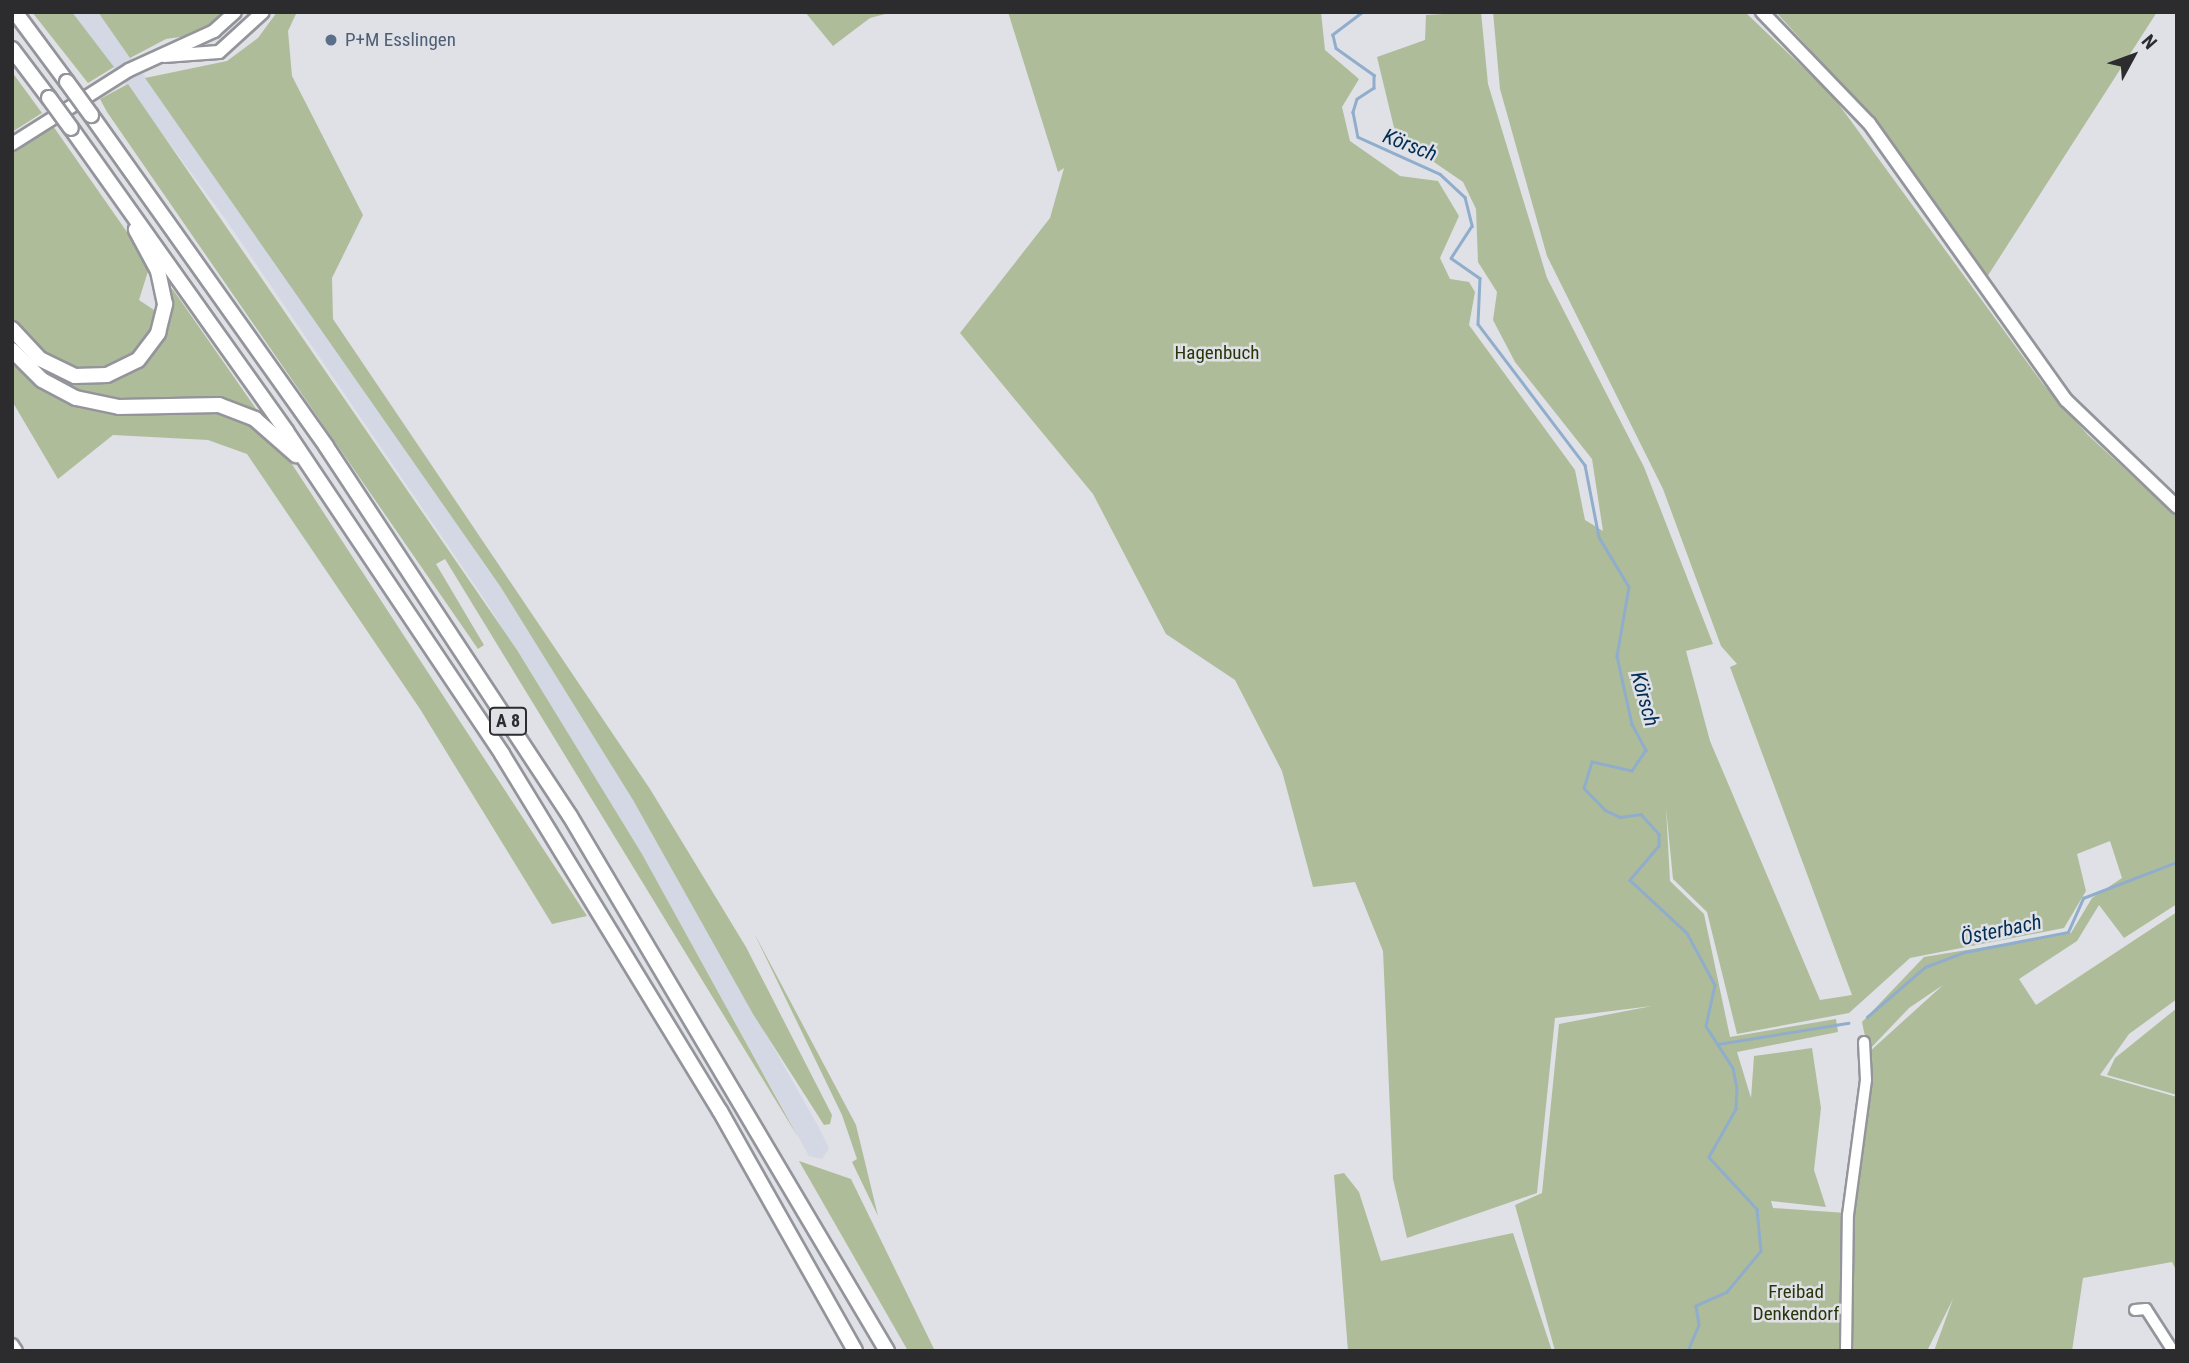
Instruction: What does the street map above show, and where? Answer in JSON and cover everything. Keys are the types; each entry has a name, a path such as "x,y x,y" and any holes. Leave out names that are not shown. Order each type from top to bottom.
{"highway":[{"name":"A 8","path":"15,12 92,115 311,423 492,696 704,1036 887,1351"},
{"name":"A 8","path":"12,48 119,194 315,472 609,927 855,1351"},
{"path":"12,329 45,363 80,376 121,370 151,346 163,318 163,288 119,194"},
{"path":"12,350 42,380 82,401 119,407 199,402 237,411 315,472"}],"main road":[{"path":"12,144 111,80 214,31 235,12"},
{"path":"163,56 219,52 263,12"},
{"path":"1762,12 1894,156 2060,392 2177,507"},
{"path":"12,1345 16,1351"}],"street":[{"path":"1846,1351 1850,1188 1866,1080 1864,1042"},
{"path":"2134,1310 2146,1309 2174,1351"}],"shaded area":[{"path":"72,12 98,12 156,91 500,586 633,800 818,1126 829,1148 822,1159 809,1156 642,854 483,597 224,217"}],"green space":[{"path":"32,12 72,12 114,67 88,83"},
{"path":"98,12 230,12 194,35 166,39 130,58"},
{"path":"277,12 296,14 288,31 292,76 363,215 332,278 333,319 650,789 746,947 832,1115 830,1124 824,1125 753,1014 633,800 500,586 145,78 227,61 258,38"},
{"path":"805,12 893,12 870,18 833,46"},
{"path":"1008,12 1321,12 1325,50 1359,79 1342,107 1350,141 1400,176 1438,181 1459,216 1440,258 1450,279 1469,282 1475,292 1469,325 1575,470 1585,520 1603,531 1592,459 1515,362 1493,320 1497,292 1478,262 1476,209 1463,182 1396,136 1377,57 1425,40 1426,15 1481,12 1488,84 1547,278 1644,467 1713,644 1686,651 1710,741 1820,1000 1852,995 1730,667 1737,664 1721,646 1663,489 1547,256 1500,89 1493,12 1745,12 1832,95 2043,384 2088,435 2177,517 2177,904 2124,938 2099,905 2077,941 2019,979 2036,1005 2177,912 2177,999 2129,1034 2100,1075 2177,1097 2177,1272 2172,1262 2083,1278 2072,1351 1934,1351 1953,1299 1927,1351 1849,1351 1852,1194 1867,1128 1868,1053 1943,985 1909,1008 1868,1051 1862,1022 1924,957 2071,933 2092,898 2122,878 2110,841 2077,854 2086,891 2064,928 1910,958 1849,1013 1737,1034 1707,912 1673,879 1666,808 1670,881 1704,914 1730,1037 1836,1019 1838,1032 1737,1052 1751,1098 1754,1056 1812,1048 1821,1108 1814,1170 1826,1207 1771,1201 1773,1208 1846,1213 1841,1351 1555,1351 1515,1205 1542,1193 1559,1024 1652,1006 1555,1018 1537,1193 1407,1238 1393,1179 1383,951 1355,882 1313,887 1282,771 1235,680 1166,634 1093,494 960,333 1050,218 1064,168 1058,172"},
{"path":"1776,12 2157,12 1987,277 1866,111"},
{"path":"12,72 42,113 12,132"},
{"path":"128,84 517,650 642,854 798,1137 445,559 436,564 484,645 478,649 107,112 100,99"},
{"path":"53,126 150,265 139,300 154,310 156,329 133,358 93,373 57,365 12,320 12,153"},
{"path":"169,286 259,413 200,398 130,403 80,395 43,375 46,369 72,379 142,362"},
{"path":"12,356 61,396 198,406 248,421 286,455 587,916 552,924 420,709 247,454 208,440 113,435 58,479 12,401"},
{"path":"754,933 856,1125 878,1216 852,1162 857,1159 842,1115"},
{"path":"2177,1008 2177,1095 2107,1075 2115,1058"},
{"path":"799,1161 851,1179 935,1351 908,1351"},
{"path":"1344,1173 1359,1192 1381,1261 1513,1233 1552,1351 1348,1351 1334,1175"}],"waterway":[{"name":"Körsch","path":"1363,12 1333,35 1336,48 1374,75 1374,88 1357,99 1353,112 1358,137 1440,174 1465,197 1472,226 1451,258 1480,278 1478,324 1585,465 1599,537 1629,587 1617,656 1632,724 1646,750 1632,771 1592,762 1584,788 1605,810 1620,817 1641,814 1659,834 1659,846 1630,880 1687,933 1715,985 1706,1026 1733,1068 1737,1088 1736,1109 1709,1157 1757,1209 1761,1251 1727,1292 1696,1306 1699,1325 1688,1351"},
{"name":"Österbach","path":"1867,1017 1925,967 1965,952 2068,932 2083,898 2177,862"},
{"name":"Österbach","path":"1718,1044 1848,1023"}],"place":[{"name":"P+M Esslingen","path":"331,40"}],"park label":[{"name":"Hagenbuch","path":"1217,353"},
{"name":"Freibad Denkendorf","path":"1796,1303"}]}
